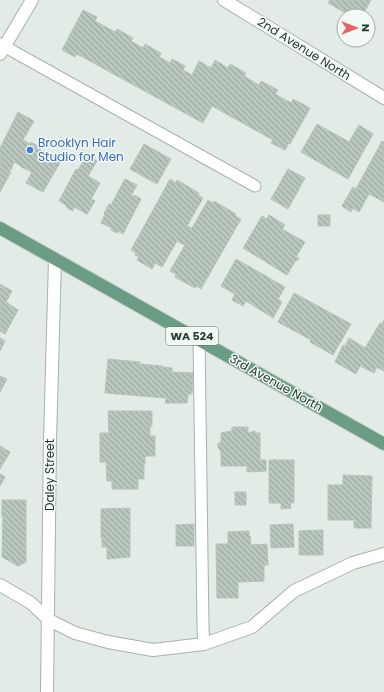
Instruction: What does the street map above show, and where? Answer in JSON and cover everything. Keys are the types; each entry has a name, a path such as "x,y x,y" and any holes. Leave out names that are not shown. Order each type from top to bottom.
{"main road":[{"name":"3rd Avenue North","path":"0,228 384,444"}],"street":[{"path":"2,48 32,0"},
{"name":"2nd Avenue North","path":"224,0 384,98"},
{"name":"Daley Street","path":"47,692 50,440 55,259"},
{"path":"0,585 31,603 49,620 84,636 153,650 204,644 252,627 294,591 353,563 384,554"}],"lane":[{"path":"2,48 255,186"},
{"path":"199,339 202,628 204,644"}],"building":[{"path":"330,0 371,0 366,8 337,8 328,3"},
{"path":"83,10 97,17 95,21 115,32 117,29 133,38 131,41 143,48 145,44 161,53 159,57 170,63 172,59 185,66 183,70 192,75 199,61 211,68 215,60 228,68 230,64 246,73 244,76 259,85 261,81 278,90 275,94 291,103 293,99 310,108 290,144 289,143 285,150 271,143 273,140 212,106 203,123 77,54 75,57 62,50"},
{"path":"18,112 34,121 23,140 30,144 31,142 40,147 39,149 61,161 43,192 26,183 32,172 14,162 11,170 10,169 9,171 11,172 0,192 0,148"},
{"path":"317,124 349,142 359,125 373,134 348,179 301,152"},
{"path":"382,141 384,142 384,202 369,194 359,212 353,208 351,212 342,206 353,187 356,189"},
{"path":"144,144 171,159 157,184 130,169"},
{"path":"87,155 97,161 88,176 100,183 91,199 95,201 87,214 74,207 73,211 59,201 76,169 78,170"},
{"path":"288,169 305,178 288,209 271,199"},
{"path":"125,179 137,185 131,196 133,197 134,195 141,199 123,234 118,231 117,233 111,230 112,228 101,223 105,214 104,213 109,204 111,205"},
{"path":"170,179 176,183 177,180 199,193 198,195 203,198 187,226 192,228 208,200 213,203 214,201 236,214 235,216 241,219 201,289 196,286 195,288 175,277 176,274 170,271 185,245 177,241 162,267 155,263 152,269 137,260 139,257 131,250"},
{"path":"269,215 285,225 282,229 305,242 296,257 299,258 297,261 296,260 287,275 243,248 262,216 267,219"},
{"path":"318,215 330,215 330,226 318,226"},
{"path":"236,259 285,287 278,299 282,302 273,318 246,301 243,306 232,300 235,294 221,286"},
{"path":"0,284 12,291 6,302 18,310 5,334 0,331"},
{"path":"294,293 351,324 333,355 310,342 311,340 278,322"},
{"path":"384,320 384,371 377,367 374,373 360,366 356,374 335,362 343,345 345,346 349,338 365,348 380,323 382,324"},
{"path":"0,338 5,341 0,351"},
{"path":"108,359 140,362 140,364 172,368 172,372 193,373 192,394 188,394 187,403 165,403 166,398 105,393"},
{"path":"0,376 7,379 0,392"},
{"path":"108,411 152,411 150,436 155,436 155,456 145,456 144,479 138,479 138,489 112,489 112,481 107,481 106,462 100,462 100,433 109,433"},
{"path":"232,427 248,427 248,433 255,431 255,433 260,433 260,460 266,460 266,471 247,472 247,466 221,466 221,452 218,447 218,443 221,443 221,433 231,431 232,433"},
{"path":"0,446 10,452 0,469"},
{"path":"269,460 294,460 294,503 290,503 291,508 281,509 281,503 269,503"},
{"path":"0,474 5,477 0,486"},
{"path":"343,475 372,476 371,528 354,528 354,520 328,520 328,485 343,485"},
{"path":"235,492 246,492 246,505 235,505"},
{"path":"2,500 26,500 26,562 18,566 2,557"},
{"path":"130,508 130,557 107,559 107,547 102,547 101,509"},
{"path":"194,524 194,546 176,546 176,525"},
{"path":"293,524 294,547 271,548 270,525"},
{"path":"323,530 323,555 299,555 299,531"},
{"path":"249,531 251,545 267,544 268,565 264,565 264,581 238,582 238,598 217,598 216,544 228,544 228,532"}],"place":[{"name":"Brooklyn Hair Studio for Men","path":"30,150"}]}
